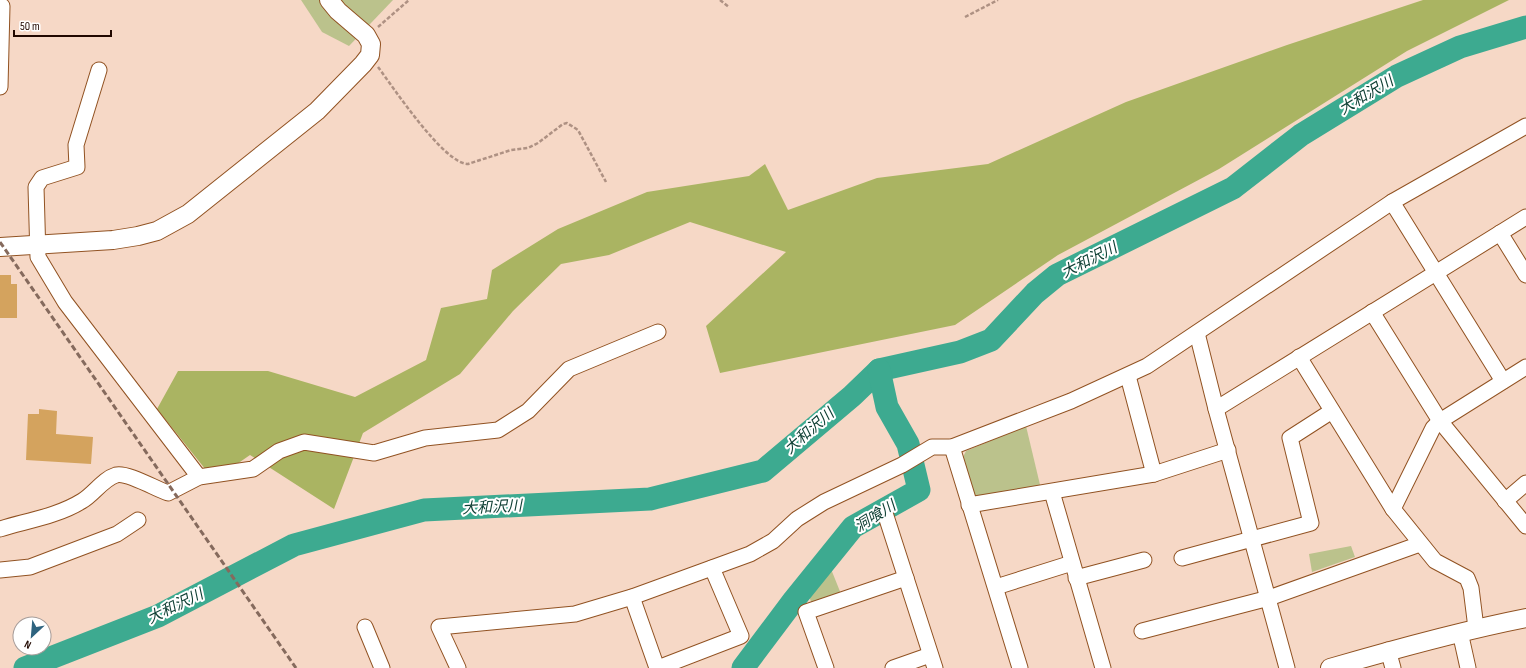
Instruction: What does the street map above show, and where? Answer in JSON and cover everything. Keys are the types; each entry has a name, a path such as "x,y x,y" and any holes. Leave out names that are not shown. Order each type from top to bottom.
{"street":[{"path":"0,247 132,237 157,231 188,214 317,111 337,92 370,55 371,44 366,35 338,11 328,0"},
{"path":"0,86 2,6"},
{"path":"99,70 76,145 77,166 42,178 36,187 38,257 65,302 199,477"},
{"path":"458,668 439,627 575,614 632,597 750,554 773,541 797,519 824,502 902,465 932,447 952,447 1071,401 1147,366 1180,342 1197,333 1392,202 1526,126"},
{"path":"1392,202 1503,381"},
{"path":"1216,409 1526,217"},
{"path":"1500,233 1526,275"},
{"path":"1372,312 1440,421 1526,526"},
{"path":"0,529 56,512 82,502 117,475 125,476 157,490 168,492 199,477 252,469 279,451 304,442 374,453 425,438 498,430 528,411 569,369 658,332"},
{"path":"1197,333 1216,409 1287,668"},
{"path":"1299,357 1393,509 1435,561 1467,578 1471,588 1468,630 1468,668"},
{"path":"1393,509 1433,428 1440,421 1526,367"},
{"path":"1128,376 1154,474"},
{"path":"1182,558 1311,523 1290,438 1332,411"},
{"path":"952,447 1020,668"},
{"path":"969,505 1154,474 1228,450"},
{"path":"1505,501 1526,484"},
{"path":"1052,492 1103,668"},
{"path":"885,513 932,661 893,668"},
{"path":"0,570 30,567 117,534 138,520"},
{"path":"1142,631 1269,598 1420,544"},
{"path":"1076,578 1144,560"},
{"path":"996,588 1072,563"},
{"path":"632,597 657,668 741,636 712,568"},
{"path":"826,668 806,612 906,578"},
{"path":"1334,667 1388,650 1468,630 1526,618"},
{"path":"365,627 382,668"},
{"path":"1388,650 1393,668"}],"path":[{"path":"366,35 409,0"},
{"path":"720,0 729,7"},
{"path":"965,17 998,0"},
{"path":"370,55 425,131 442,148 462,164 468,164 511,150 528,148 538,143 566,123 578,130 606,182"}],"green space":[{"path":"301,0 393,0 349,46 322,32"},
{"path":"1423,0 1509,0 1407,51 1219,169 1058,255 955,325 720,373 706,326 786,252 690,222 609,255 561,264 513,311 460,374 363,433 334,509 250,455 214,480 157,409 178,371 268,371 355,397 426,360 441,308 487,299 492,270 558,229 647,192 749,176 765,164 788,210 877,178 988,164 1126,102 1287,45"},
{"path":"1026,426 1041,489 980,499 971,495 961,461 966,451"},
{"path":"1351,546 1355,557 1312,572 1309,554"},
{"path":"829,564 841,594 812,604 806,589"}],"building":[{"path":"0,275 11,275 11,284 17,284 17,318 0,318"},
{"path":"39,409 57,411 56,434 93,437 91,464 26,460 28,414 39,414"}],"waterway":[{"name":"大和沢川","path":"25,668 158,616 294,545 424,510 650,499 763,471 852,396 879,370 960,352 991,340 1035,293 1057,275 1233,188 1301,135 1397,76 1460,47 1526,27"},
{"name":"洞喰川","path":"743,668 794,600 853,527 919,490 908,444 887,407 879,370"}],"railway":[{"path":"0,242 296,668"}]}
